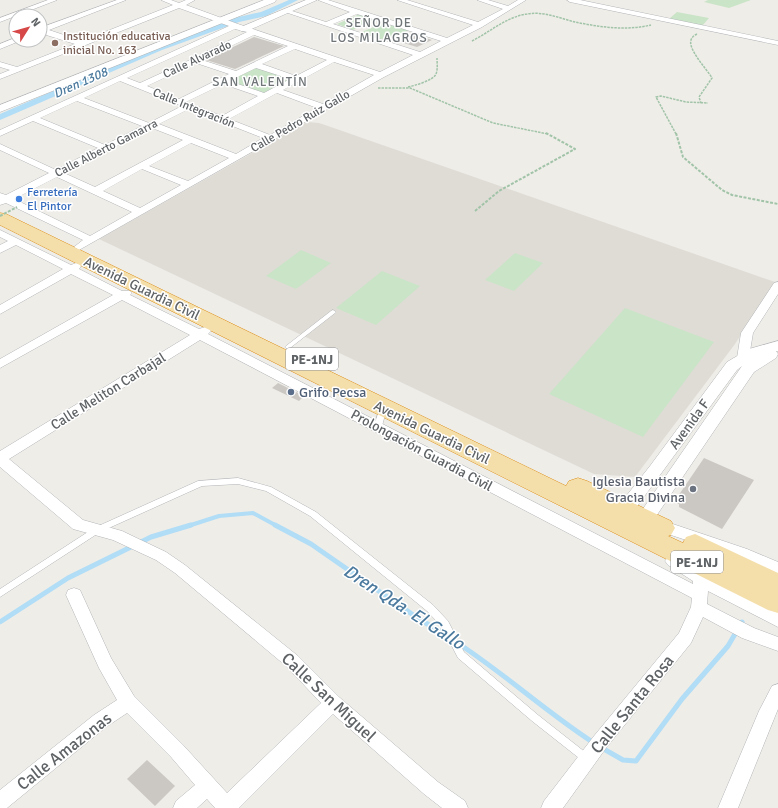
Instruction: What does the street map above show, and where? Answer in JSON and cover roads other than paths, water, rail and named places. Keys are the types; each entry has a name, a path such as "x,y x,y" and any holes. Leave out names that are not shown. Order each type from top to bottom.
{"highway":[{"name":"Avenida Guardia Civil","path":"3,207 81,254 380,417 778,585"},
{"name":"Avenida Guardia Civil","path":"81,254 129,291 208,329 636,524 778,602"}],"street":[{"path":"2,17 54,0"},
{"path":"48,27 123,0"},
{"path":"164,0 235,26 381,75"},
{"path":"0,77 192,0"},
{"path":"0,109 272,0"},
{"path":"244,29 313,0"},
{"path":"322,0 356,12 406,34 448,41"},
{"path":"400,0 479,25"},
{"path":"480,0 508,8"},
{"name":"Calle Pedro Ruiz Gallo","path":"0,310 140,212 364,84 479,25 523,0"},
{"path":"570,0 708,30 778,43"},
{"path":"286,11 420,55"},
{"path":"327,24 356,12"},
{"path":"0,133 174,52 235,26"},
{"path":"48,32 82,44"},
{"name":"Calle Alvarado","path":"140,86 254,32"},
{"path":"388,44 406,34"},
{"path":"180,101 294,46"},
{"path":"174,52 236,74"},
{"path":"222,118 334,59"},
{"path":"0,64 18,70"},
{"path":"256,65 297,78"},
{"name":"Calle Integración","path":"119,78 270,138"},
{"path":"223,81 265,96"},
{"path":"276,90 323,107"},
{"path":"77,98 235,157"},
{"name":"Calle Alberto Gamarra","path":"3,207 56,173 190,105"},
{"path":"33,118 105,148"},
{"path":"95,191 190,140"},
{"path":"0,147 140,212"},
{"path":"142,166 188,184"},
{"path":"0,233 15,241 81,254"},
{"path":"0,250 15,241"},
{"path":"748,362 747,333 778,285"},
{"path":"0,364 129,291"},
{"name":"Calle Meliton Carbajal","path":"0,458 208,329"},
{"name":"Avenida F","path":"636,524 748,362 761,350 778,346"},
{"name":"Avenida F","path":"636,524 656,470 727,371 737,362 761,360 778,353"},
{"name":"Prolongación Guardia Civil","path":"380,417 700,593"},
{"name":"Calle San Miguel","path":"0,458 78,525 117,535 161,556 180,569 292,661 333,703 431,788 458,808"},
{"path":"636,524 742,553 778,569"},
{"path":"636,524 672,560 700,593 748,634 776,645"},
{"path":"700,593 724,592 778,620"},
{"name":"Calle Santa Rosa","path":"551,808 588,759 685,638 700,593"},
{"path":"74,594 105,663 128,702 208,785 227,807 333,703"},
{"path":"728,808 768,711 778,692"},
{"name":"Calle Amazonas","path":"0,802 100,721 128,702"},
{"path":"183,808 208,785"}],"lane":[{"path":"277,360 333,312"},
{"path":"0,593 97,530 201,483 238,481 268,489 313,514 430,608 445,624 461,655 535,718 588,759"}],"waterway":[{"name":"Dren 1308","path":"0,117 159,48 237,20 263,14 295,0"},
{"name":"Dren Qda. El Gallo","path":"188,526 219,516 253,513 277,526"},
{"name":"Dren Qda. El Gallo","path":"139,543 151,537 191,525"},
{"name":"Dren Qda. El Gallo","path":"275,525 311,544 419,619 451,638"},
{"name":"Dren Qda. El Gallo","path":"0,622 68,578 133,546"},
{"name":"Dren Qda. El Gallo","path":"602,748 623,760 636,761 682,699 728,646 742,622"},
{"name":"Dren Qda. El Gallo","path":"456,642 491,666 594,743"}],"place":[{"name":"Institución educativa inicial No. 163","path":"55,43"},
{"name":"Ferretería El Pintor","path":"19,199"},
{"name":"Grifo Pecsa","path":"291,392"},
{"name":"Iglesia Bautista Gracia Divina","path":"693,489"}],"district":[{"name":"SEÑOR DE LOS MILAGROS","path":"379,30"},
{"name":"SAN VALENTÍN","path":"260,81"}]}
